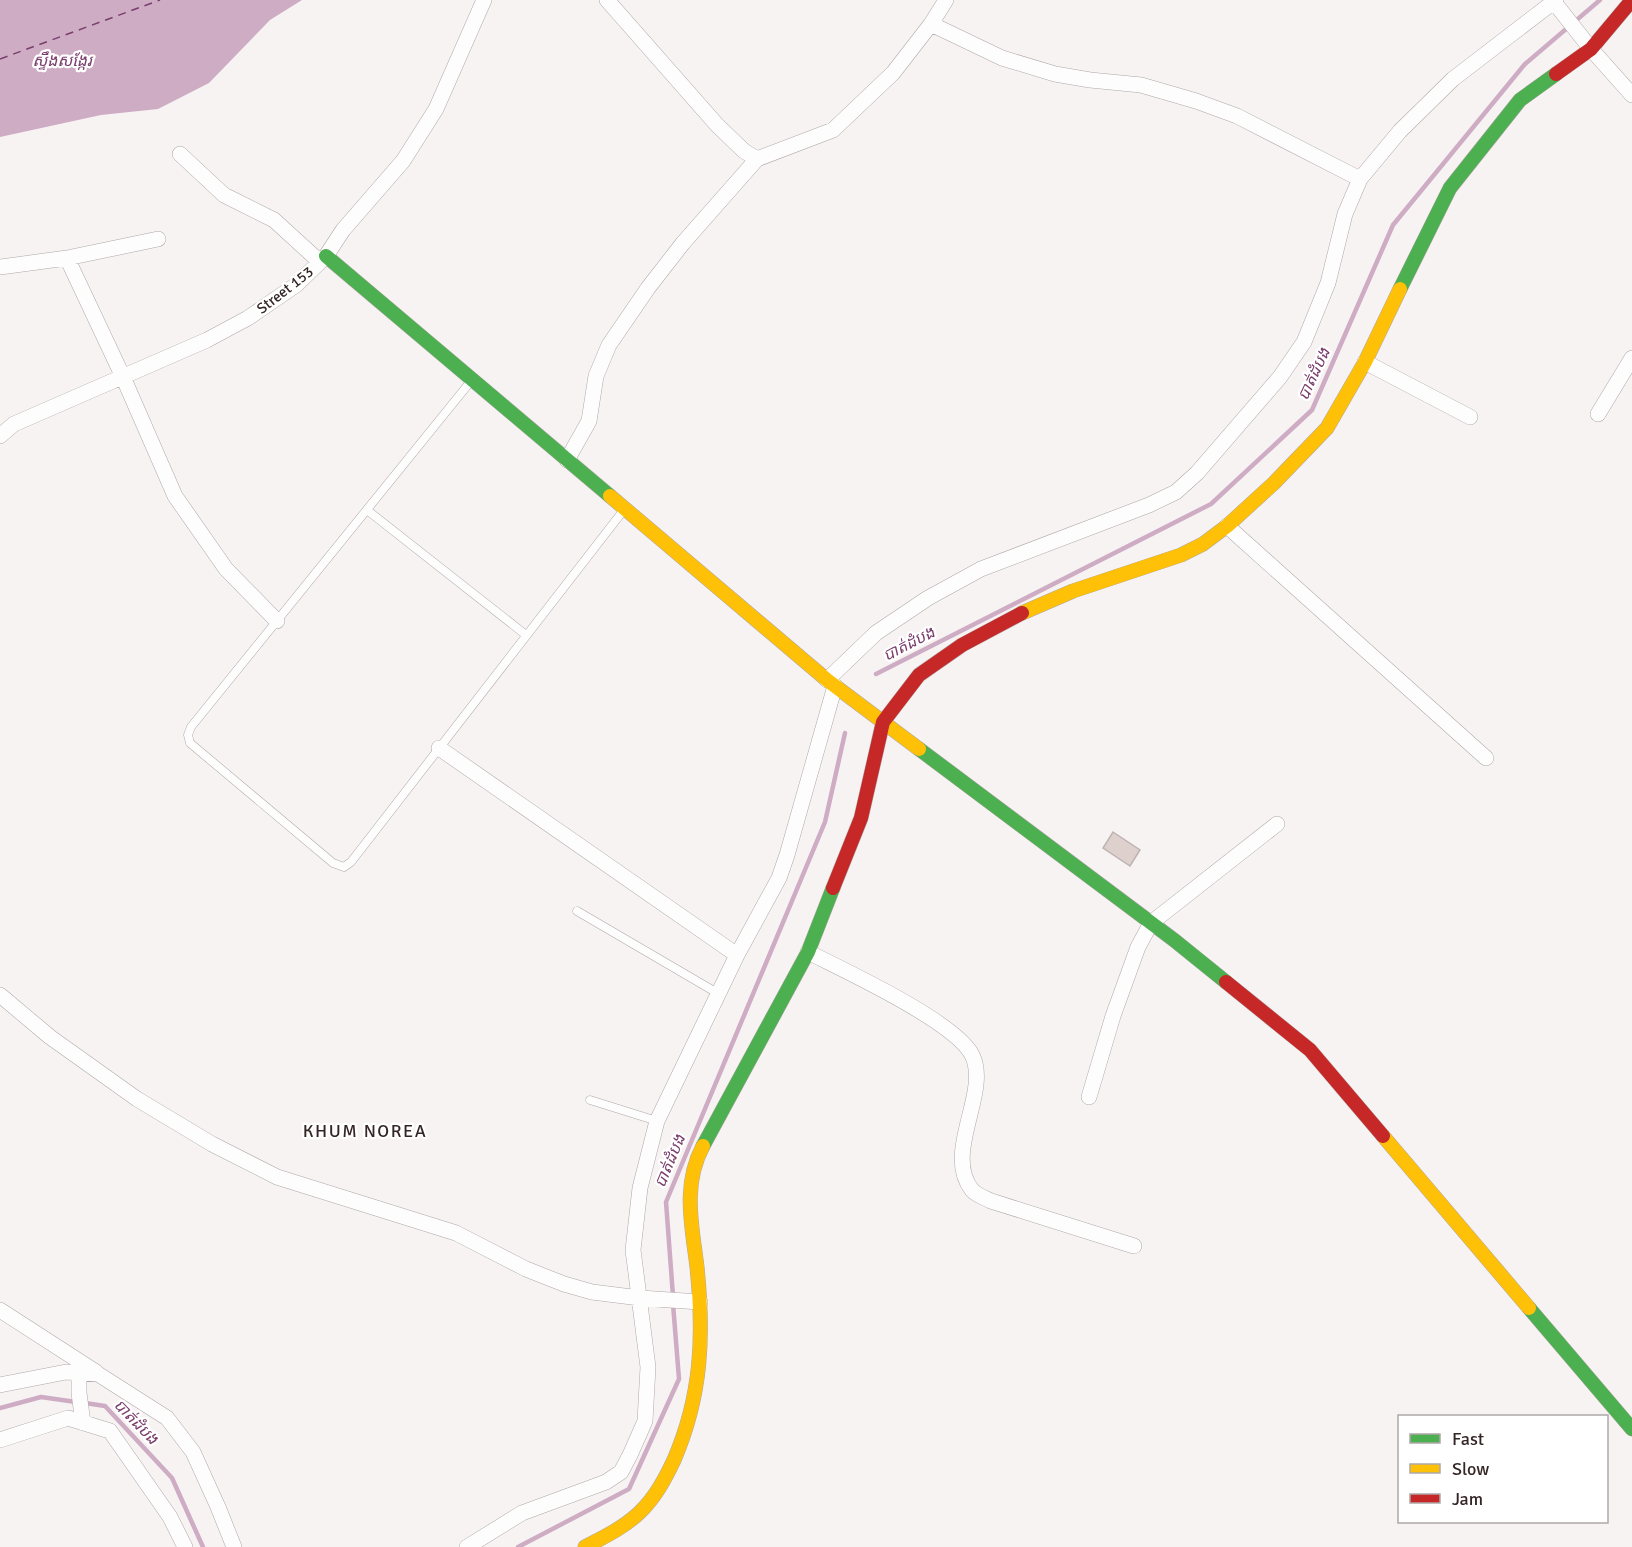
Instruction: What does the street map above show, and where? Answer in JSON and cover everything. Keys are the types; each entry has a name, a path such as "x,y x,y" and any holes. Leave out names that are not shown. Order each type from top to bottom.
{"street":[{"name":"Street 153","path":"0,436 14,424 207,340 248,318 296,285 323,259 343,230 403,161 436,110 484,0"},
{"path":"607,0 717,125 757,159"},
{"path":"567,460 589,421 597,376 609,345 648,288 683,243 757,159 833,130 893,73 931,24 946,0"},
{"path":"585,1547 619,1530 657,1494 678,1453 693,1414 700,1375 702,1341 689,1199 697,1157 808,952 861,818 883,722 919,675 962,645 1014,616 1073,591 1181,555 1203,544 1227,526 1274,483 1327,428 1365,362 1450,188 1521,100 1592,49 1632,0"},
{"path":"467,1547 522,1513 606,1482 621,1472 645,1421 648,1367 633,1250 640,1188 657,1121 737,955 768,900 784,863 831,683 876,633 928,598 972,573 1149,506 1176,492 1197,473 1273,385 1304,342 1328,283 1345,214 1360,179 1400,131 1454,79 1555,1 1632,95"},
{"path":"931,24 1002,58 1055,74 1141,85 1196,101 1237,116 1360,179"},
{"path":"180,154 224,195 274,220 472,380 831,683 1151,923 1310,1050 1632,1429"},
{"path":"0,267 67,258 158,239"},
{"path":"67,258 123,377 175,496 226,569 277,621"},
{"path":"1598,414 1632,358"},
{"path":"1365,362 1470,417"},
{"path":"1227,526 1486,758"},
{"path":"439,748 737,955"},
{"path":"1089,1097 1113,1016 1138,947 1151,923 1277,824"},
{"path":"808,952 910,1005 960,1039 973,1057 977,1081 965,1131 962,1173 973,1191 991,1201 1134,1246"},
{"path":"0,995 50,1037 137,1098 212,1144 277,1177 456,1233 526,1269 564,1284 592,1292 700,1302"},
{"path":"0,1310 167,1418 193,1452 234,1547"},
{"path":"0,1385 66,1372 98,1374"},
{"path":"79,1372 82,1418"},
{"path":"0,1440 68,1418 82,1418 110,1431 170,1517 184,1547"}],"lane":[{"path":"472,380 191,727 188,735 190,743 333,863 344,867 351,862 625,509"},
{"path":"368,510 526,635"},
{"path":"577,911 720,994"},
{"path":"590,1100 657,1121"}],"water":[{"name":"ស្ទឹងសង្កែរ","path":"0,0 302,0 270,20 209,83 158,109 101,115 0,137"}],"building":[{"path":"1113,832 1140,850 1130,866 1103,848"}],"waterway":[{"name":"បាត់ដំបង","path":"876,674 1211,504 1312,410 1393,225 1525,64 1600,0"},
{"name":"បាត់ដំបង","path":"673,1296 666,1202 825,822 845,733"},
{"name":"បាត់ដំបង","path":"518,1547 629,1489 679,1379 673,1304"},
{"name":"បាត់ដំបង","path":"0,1408 41,1397 76,1402"},
{"name":"បាត់ដំបង","path":"85,1403 105,1406 172,1478 203,1547"}],"ferry route":[{"path":"0,59 160,0"}],"traffic: fast":[{"path":"1400,289 1450,188 1520,100 1556,74"},
{"path":"326,256 610,496"},
{"path":"919,749 1174,940 1226,982"},
{"path":"703,1146 808,952 833,888"},
{"path":"1529,1308 1632,1429"}],"traffic: slow":[{"path":"1022,613 1073,591 1181,555 1203,544 1227,526 1274,483 1327,428 1365,362 1400,289"},
{"path":"610,496 827,680 919,749"},
{"path":"1383,1136 1529,1308"},
{"path":"585,1547 626,1523 650,1501 674,1460 683,1436 699,1365 699,1292 690,1206 692,1176 703,1146"}],"traffic: jam":[{"path":"1556,74 1591,49 1632,0"},
{"path":"833,888 861,818 883,722 919,675 962,645 1022,613"},
{"path":"1226,982 1310,1050 1383,1136"}],"district":[{"name":"KHUM NOREA","path":"365,1131"}]}
